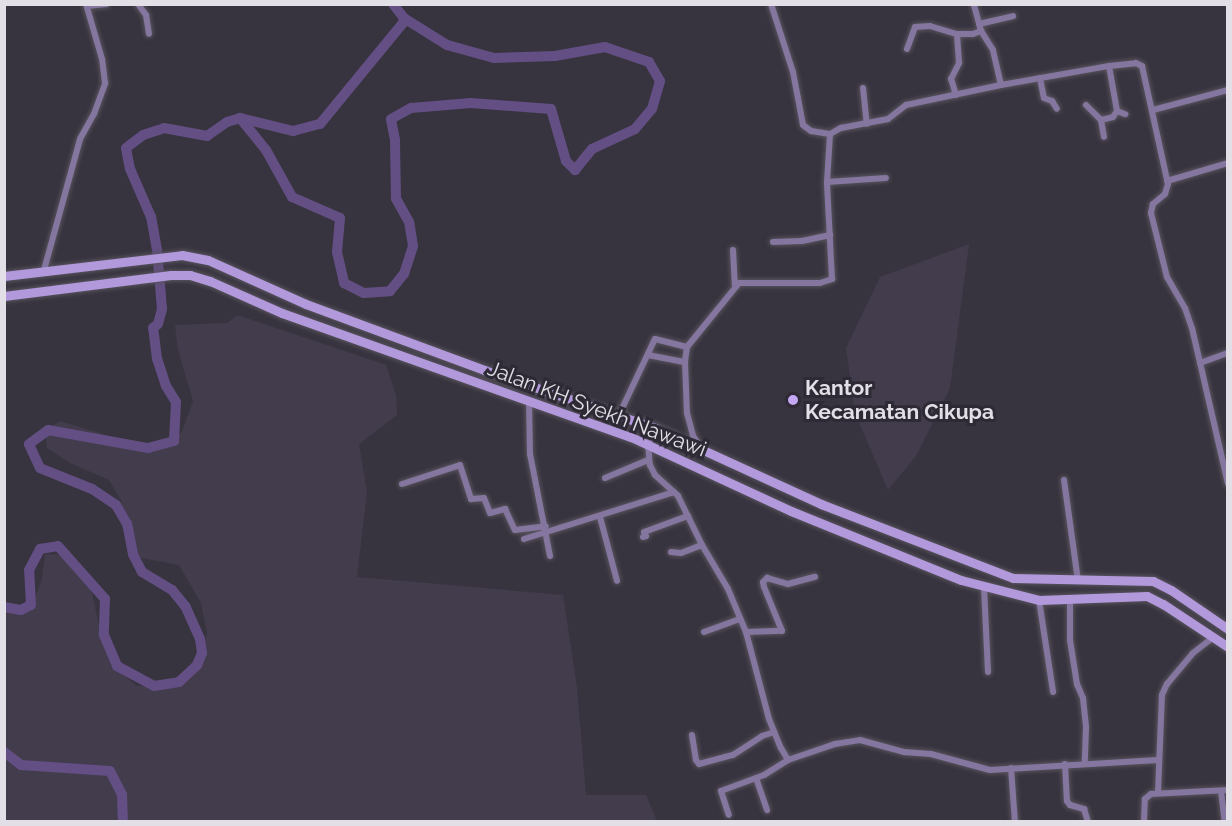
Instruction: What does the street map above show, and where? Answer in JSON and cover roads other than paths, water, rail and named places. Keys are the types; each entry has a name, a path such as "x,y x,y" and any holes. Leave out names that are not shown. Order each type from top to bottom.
{"main road":[{"name":"Jalan KH Syekh Nawawi","path":"4,276 182,255 208,260 306,304 484,370 655,428 821,504 1013,578 1140,580 1161,584 1227,629"},
{"name":"Jalan KH Syekh Nawawi","path":"4,296 142,277 190,275 210,281 282,313 648,444 791,511 960,580 1039,600 1147,596 1163,604 1211,639 1227,647"}],"street":[{"path":"44,270 80,139 94,114 105,83 102,59 86,5 107,4"},
{"path":"138,4 146,15 149,34"},
{"path":"771,4 793,72 803,125 811,131 830,134 841,128 867,124 895,115 906,105 1001,85 1109,66 1136,63 1142,66 1167,181 1165,194 1153,204 1150,213 1167,276 1185,308 1227,480"},
{"path":"974,4 980,27 993,50 1001,85"},
{"path":"907,49 915,27 930,26 957,34 973,34 980,27 1013,16"},
{"path":"956,95 951,79 959,63 957,34"},
{"path":"1101,120 1113,117 1117,111 1109,66"},
{"path":"1040,78 1044,98 1052,101 1057,109"},
{"path":"862,88 867,124"},
{"path":"1153,110 1227,90"},
{"path":"1086,105 1101,120 1104,137"},
{"path":"1117,111 1125,114"},
{"path":"702,449 693,436 687,413 685,362 687,347 735,285 745,281 776,284 827,283 833,273 827,182 830,134"},
{"path":"1167,181 1227,163"},
{"path":"827,182 886,178"},
{"path":"773,242 802,241 830,235"},
{"path":"733,250 735,285"},
{"path":"619,415 655,339 687,347"},
{"path":"1200,363 1227,353"},
{"path":"648,355 685,362"},
{"path":"529,402 530,454 547,529 550,556"},
{"path":"655,428 648,444 648,460 655,475 674,492 702,545 720,573 746,632 774,732 788,760"},
{"path":"1220,450 1227,448"},
{"path":"605,478 648,460"},
{"path":"402,484 460,465 471,500 484,498 490,513 505,509 515,530 547,529"},
{"path":"1064,480 1078,580"},
{"path":"524,539 547,529 600,517 674,492"},
{"path":"644,537 646,536 644,532 688,516"},
{"path":"600,517 616,581"},
{"path":"671,552 681,553 702,545"},
{"path":"746,632 782,631 764,587 763,582 766,578 788,584 815,577"},
{"path":"984,586 988,672"},
{"path":"1070,599 1070,640 1077,684 1083,698 1086,727 1085,763"},
{"path":"1039,600 1053,692"},
{"path":"704,632 740,619"},
{"path":"1158,793 1160,707 1167,684 1193,654 1211,639"},
{"path":"692,735 696,760 699,764 733,755 762,736 774,732"},
{"path":"729,815 721,791 756,778 788,760 835,744 860,740 904,752 931,754 974,767 1011,768 1158,760"},
{"path":"1065,764 1067,801 1070,805 1084,809 1088,822"},
{"path":"1011,768 1014,822"},
{"path":"756,778 767,810"},
{"path":"1144,822 1145,799 1158,793 1224,790 1225,822"}],"waterway":[{"path":"4,607 21,610 31,605 29,570 40,549 58,546 105,599 104,635 117,666 154,686 179,682 197,665 202,653 200,639 185,606 172,590 142,572 133,554 127,524 116,505 92,489 40,468 29,444 48,430 148,448 174,441 176,402 166,386 157,359 153,328 158,324 162,309 157,250 151,217 130,169 126,148 143,135 164,128 207,136 227,122 240,118 266,150 292,197 340,218 337,252 344,283 364,293 390,291 404,274 413,246 409,222 396,199 395,140 391,119 411,108 471,103 551,109 566,161 575,170 592,149 635,129 652,109 660,81 649,62 605,47 555,56 494,58 447,45 404,18 393,4"},
{"path":"240,118 293,131 320,124 403,23 404,18"},
{"path":"4,752 21,765 110,771 122,795 123,822"}],"place":[{"name":"Kantor Kecamatan Cikupa","path":"793,400"}]}
